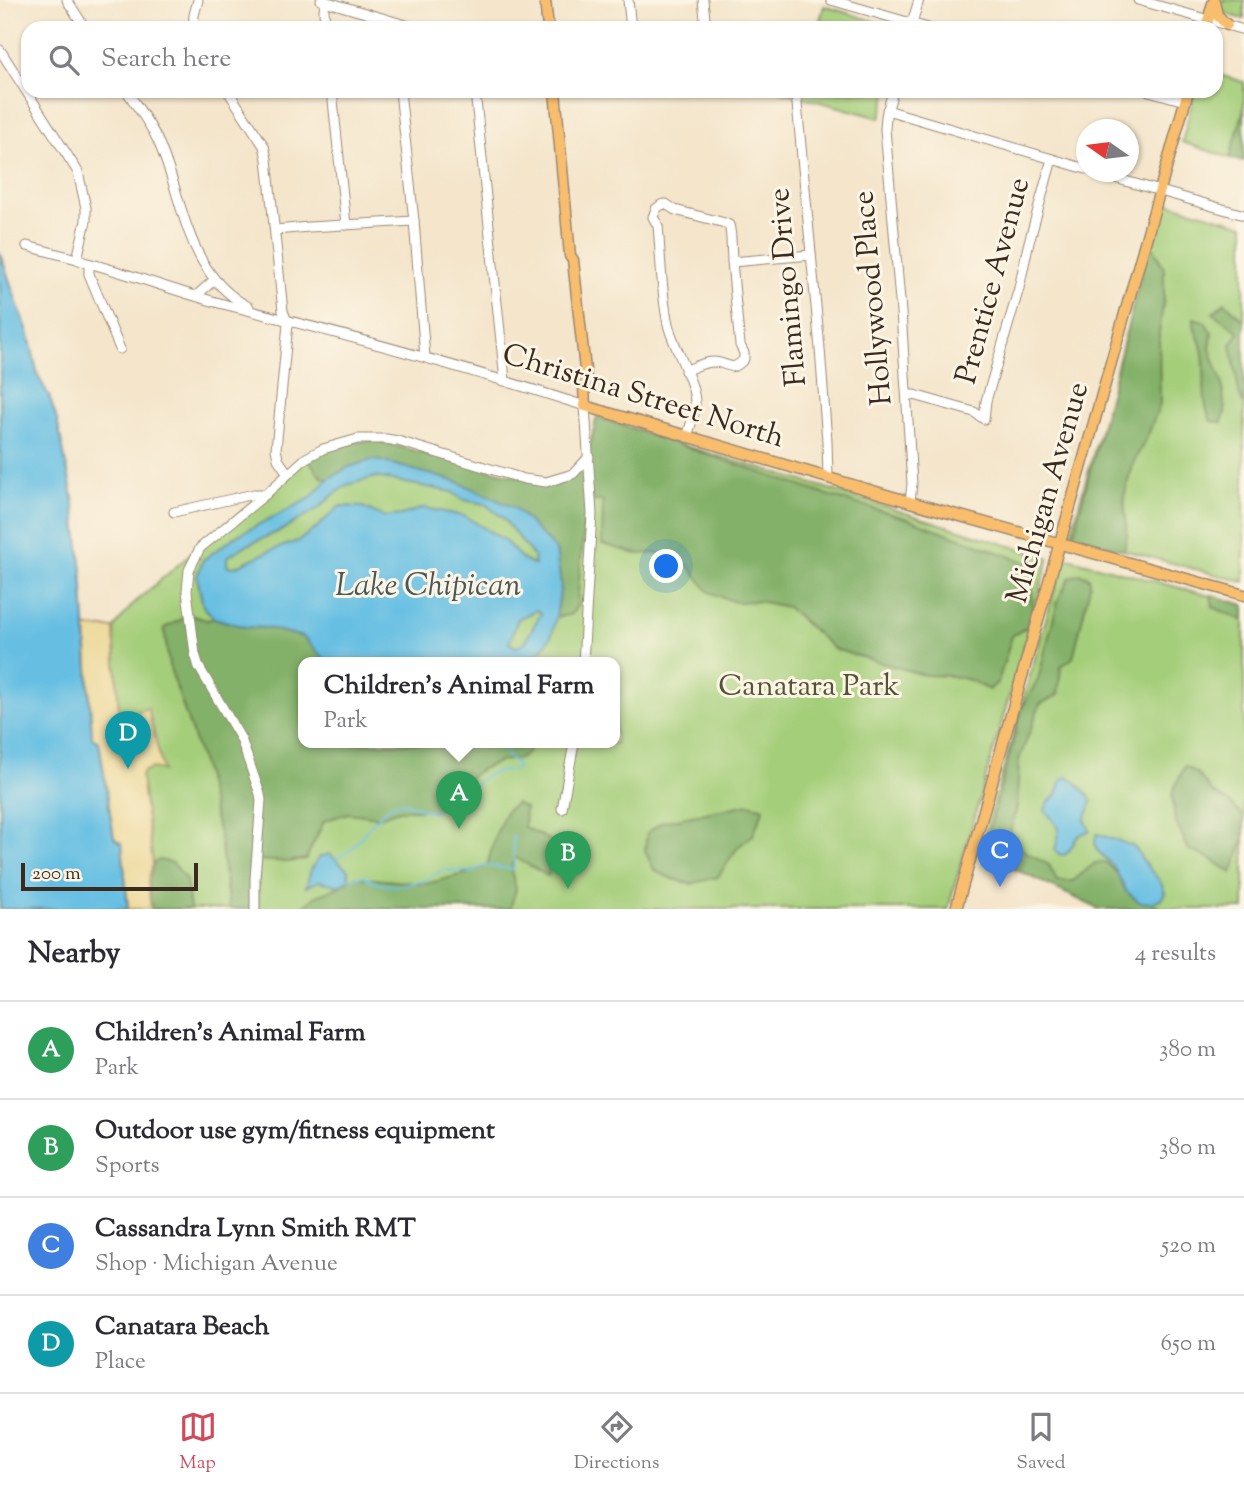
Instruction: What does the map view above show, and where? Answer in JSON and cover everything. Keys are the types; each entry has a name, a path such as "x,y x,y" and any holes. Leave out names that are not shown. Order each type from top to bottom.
{"main road":[{"path":"545,0 547,21"},
{"path":"1208,21 1214,0"},
{"path":"1214,0 1217,15 1227,25"},
{"path":"556,98 570,256 573,260 586,379 586,406"},
{"name":"Michigan Avenue","path":"956,909 1186,98"},
{"name":"Christina Street North","path":"586,406 687,438 1244,595"}],"street":[{"path":"67,0 80,21"},
{"path":"194,21 198,0"},
{"path":"628,0 630,21"},
{"path":"703,0 705,21"},
{"path":"831,0 896,21"},
{"path":"913,21 919,0"},
{"path":"1138,0 1198,21"},
{"path":"325,21 323,1 382,21"},
{"path":"1223,25 1244,30"},
{"path":"0,50 21,83"},
{"path":"31,98 79,177 86,221 77,259"},
{"path":"131,98 158,141 195,249 216,282 237,299 262,313"},
{"path":"233,98 264,146 267,159 283,311 288,327 276,449 278,459 288,474"},
{"path":"333,98 346,225"},
{"path":"401,98 425,357"},
{"path":"476,98 505,380"},
{"name":"Flamingo Drive","path":"796,98 828,478"},
{"name":"Hollywood Place","path":"891,98 885,129 907,394 912,484 910,502"},
{"path":"887,110 1076,166"},
{"name":"Prentice Avenue","path":"907,394 974,412 984,419 986,401 1019,288 1052,159"},
{"path":"1129,182 1244,215"},
{"path":"685,371 711,362 734,367 744,359 740,345 731,230 728,224 661,205 656,209 654,219 658,226 668,322 674,342 685,371 694,391 695,398 687,438"},
{"path":"275,230 414,221"},
{"name":"Christina Street North","path":"27,246 200,297 425,357 586,406"},
{"path":"732,262 811,255"},
{"path":"89,264 89,274 120,349"},
{"path":"200,297 216,282"},
{"path":"583,657 592,514 586,406"},
{"path":"255,909 261,800 241,739 199,667 195,654 187,592 189,570 200,548 306,458 323,449 358,439 398,441 524,479 546,482 573,474 589,457"},
{"path":"174,512 254,494 266,494"},
{"path":"562,809 573,748"}],"green space":[{"path":"1222,0 1244,0 1244,19 1225,14 1221,6"},
{"path":"824,6 874,21 820,21"},
{"path":"1223,76 1244,82 1244,109 1230,158 1182,142 1193,98 1223,98"},
{"path":"805,98 886,98 880,118"},
{"path":"1244,109 1244,161 1230,158"},
{"path":"1165,202 1244,225 1244,582 1070,536"},
{"path":"1150,240 1164,269 1164,298 1159,332 1160,404 1132,465 1124,497 1127,535 1124,550 1073,537"},
{"path":"1225,302 1244,321 1244,405 1240,397 1231,345 1239,332 1213,313"},
{"path":"1194,318 1204,321 1212,333 1210,349 1222,382 1225,413 1222,422 1211,421 1207,412 1204,358"},
{"name":"Canatara Park","path":"597,417 1049,558 948,909 128,909 122,844 114,838 99,743 92,738 86,628 114,628 134,603 193,552 307,458 337,444 547,481 574,472 588,452"},
{"path":"597,417 827,495 909,519 1033,565 1032,615 1027,627 1012,636 998,682 989,690 970,680 924,675 834,649 787,607 758,601 735,602 709,592 688,565 658,553 637,554 602,544 603,501 586,501 577,607 570,615 556,617 561,585 556,550 458,482 349,467 328,479 321,477 307,458 337,444 373,440 524,478 547,481 574,472 588,452"},
{"path":"1064,557 1244,605 1244,909 1100,909 998,856 980,850"},
{"path":"1081,574 1089,577 1090,586 1073,658 1061,666 1058,695 1040,704 1019,760 1017,807 1010,833 1024,851 1049,865 1057,881 1073,881 1095,863 1105,862 1147,901 1161,909 1099,909 983,854 1022,708 1038,679 1058,600 1070,577"},
{"path":"1211,595 1244,605 1244,621 1213,607"},
{"path":"189,615 304,637 322,657 298,657 298,748 530,748 521,758 498,762 475,773 433,813 425,810 399,810 379,817 348,813 324,821 306,859 288,862 258,860 258,909 229,909 220,839 203,766 169,665 164,628"},
{"path":"1185,766 1198,774 1212,792 1244,817 1244,839 1232,873 1211,859 1189,850 1175,821 1172,793"},
{"path":"516,803 525,808 524,827 557,844 548,876 514,857 511,870 516,889 510,909 301,909 315,897 354,877 426,884 487,866 506,811"},
{"path":"749,804 764,808 753,835 738,847 718,877 691,884 654,870 645,851 647,833 662,822"},
{"path":"159,860 173,863 186,880 190,909 151,909 148,882 153,864"}],"sand":[{"path":"86,628 114,628 119,713 124,728 127,730 134,727 137,718 134,713 148,708 163,771 150,769 142,773 141,777 153,864 148,882 151,909 128,909 122,844 114,838 99,743 92,738"}],"water":[{"path":"0,252 28,331 38,376 49,396 57,420 73,497 82,571 92,738 99,742 114,838 122,844 128,909 0,909"},
{"name":"Lake Chipican","path":"371,460 381,461 458,482 515,508 556,550 561,585 552,634 543,649 534,657 322,657 303,637 268,628 245,627 214,618 203,606 197,577 203,560 236,536 309,499 328,479 349,467","holes":["376,477 452,492 464,500 485,504 502,517 534,557 535,565 523,560 504,540 464,516 424,508 384,517 363,507 340,506 298,541 235,567 227,566 227,557 319,508 347,485","536,610 541,613 525,642 516,647 509,643 518,619"]},
{"path":"1068,777 1090,797 1091,803 1085,820 1090,831 1076,838 1065,855 1055,850 1058,828 1045,810 1057,794 1062,779"},
{"path":"1097,834 1135,848 1160,882 1165,893 1161,899 1151,903 1139,902 1126,891 1114,867 1096,849"},
{"path":"329,854 348,870 349,879 340,886 319,881 306,887 311,870 319,857"}],"waterway":[{"path":"336,859 351,850 372,823 391,805 403,802 433,813 444,806 454,793 469,793 485,776 517,769 516,763 508,758 503,748"},
{"path":"349,879 364,876 379,884 396,886 424,881 442,870 473,872 488,866 513,869 513,835"}],"place":[{"name":"Canatara Beach","path":"128,769"},
{"name":"Children's Animal Farm","path":"459,829"},
{"name":"Cassandra Lynn Smith RMT","path":"1000,887"},
{"name":"Outdoor use gym/fitness equipment","path":"568,889"}]}
